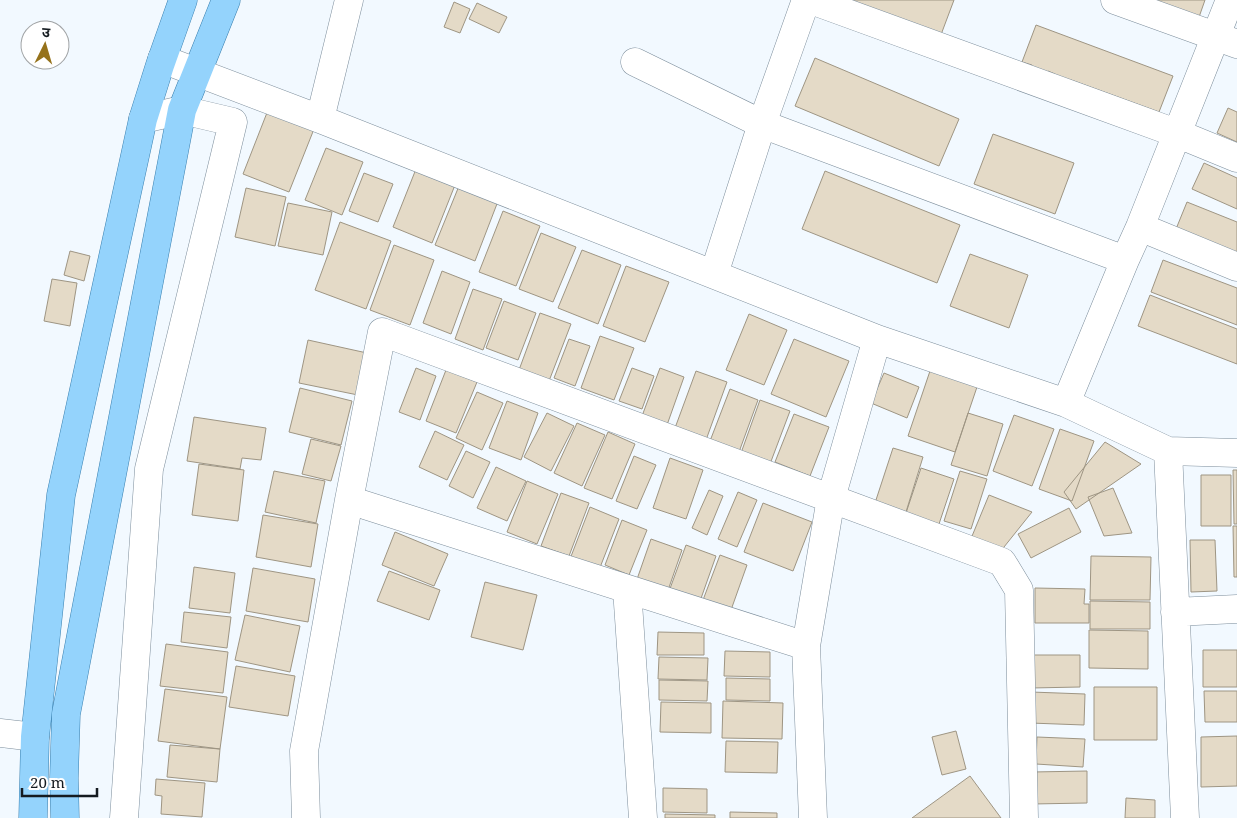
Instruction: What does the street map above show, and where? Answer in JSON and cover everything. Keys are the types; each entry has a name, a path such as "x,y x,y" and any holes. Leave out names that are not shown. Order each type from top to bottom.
{"main road":[{"path":"33,818 35,737 61,495 143,119 183,0"},
{"path":"65,818 66,714 182,110 226,0"}],"street":[{"path":"320,118 349,0"},
{"path":"714,274 762,124 806,0"},
{"path":"811,0 1176,133 1237,158"},
{"path":"1115,0 1226,40"},
{"path":"1066,404 1140,227 1176,133 1226,40 1230,0"},
{"path":"162,59 320,118 877,339 1066,404 1168,451 1237,453"},
{"path":"635,62 762,124 1125,260"},
{"path":"124,818 149,469 233,122 182,110 143,119"},
{"path":"1140,227 1237,267"},
{"path":"306,818 304,751 349,500 382,332 1002,562 1019,590 1024,818"},
{"path":"813,818 806,646 831,498 877,339"},
{"path":"1168,451 1185,818"},
{"path":"349,500 806,646"},
{"path":"626,589 643,818"},
{"path":"1175,612 1237,609"},
{"path":"0,732 35,737"}],"building":[{"path":"838,0 954,0 939,40"},
{"path":"1143,0 1205,0 1198,20"},
{"path":"454,2 470,9 460,33 444,27"},
{"path":"477,3 507,17 499,33 469,19"},
{"path":"1036,25 1173,76 1159,112 1071,80 1067,91 1051,85 1055,74 1048,71 1044,83 1028,77 1032,65 1022,62"},
{"path":"815,58 959,119 939,166 795,106"},
{"path":"270,105 316,124 289,192 243,174"},
{"path":"1228,108 1237,112 1237,142 1217,133"},
{"path":"993,134 1074,163 1055,214 974,184"},
{"path":"326,148 363,162 342,215 305,200"},
{"path":"1204,163 1237,178 1237,209 1192,189"},
{"path":"416,169 455,185 432,243 393,227"},
{"path":"825,171 960,225 937,283 802,229"},
{"path":"364,173 393,184 378,222 349,211"},
{"path":"461,181 500,196 475,261 435,245"},
{"path":"246,188 286,197 275,246 235,237"},
{"path":"1187,202 1237,222 1237,253 1176,229"},
{"path":"288,203 332,212 323,255 278,246"},
{"path":"503,211 540,226 516,286 479,272"},
{"path":"340,222 391,241 366,309 315,290"},
{"path":"541,233 576,247 553,302 519,289"},
{"path":"394,245 434,260 410,325 370,310"},
{"path":"582,250 621,265 598,324 558,308"},
{"path":"70,251 90,256 84,281 64,275"},
{"path":"970,254 1028,275 1009,328 950,306"},
{"path":"1163,260 1237,288 1237,325 1151,292"},
{"path":"626,266 669,282 645,342 603,326"},
{"path":"442,271 470,282 451,334 423,323"},
{"path":"52,279 77,283 70,326 44,321"},
{"path":"473,289 502,299 483,350 455,339"},
{"path":"1150,295 1237,329 1237,364 1138,326"},
{"path":"504,301 536,313 518,360 486,348"},
{"path":"540,313 571,324 549,381 519,370"},
{"path":"749,314 787,330 764,385 726,370"},
{"path":"600,336 634,348 614,400 581,388"},
{"path":"569,339 590,346 575,386 554,378"},
{"path":"794,339 849,361 826,417 771,394"},
{"path":"308,340 367,353 358,395 299,383"},
{"path":"416,368 436,376 420,420 399,412"},
{"path":"632,368 654,376 642,409 619,401"},
{"path":"660,368 684,377 667,425 642,416"},
{"path":"931,368 978,384 955,452 908,436"},
{"path":"446,370 477,382 456,433 426,421"},
{"path":"696,371 727,382 706,440 675,428"},
{"path":"884,373 919,387 907,418 871,403"},
{"path":"300,388 352,401 341,445 289,432"},
{"path":"730,389 758,400 739,452 710,441"},
{"path":"477,392 503,403 482,450 456,438"},
{"path":"760,400 790,411 770,464 741,453"},
{"path":"507,401 538,413 521,460 489,448"},
{"path":"547,413 574,426 551,471 524,457"},
{"path":"968,413 1003,424 987,476 951,465"},
{"path":"794,414 829,427 810,476 775,462"},
{"path":"1014,415 1054,429 1032,486 993,471"},
{"path":"194,417 266,428 261,460 242,458 240,469 187,461"},
{"path":"577,423 605,435 582,486 554,473"},
{"path":"1060,429 1094,441 1072,501 1039,489"},
{"path":"435,431 464,445 447,480 419,467"},
{"path":"608,432 635,444 612,499 584,488"},
{"path":"311,439 341,446 331,481 302,474"},
{"path":"1105,442 1141,464 1076,509 1064,492"},
{"path":"893,448 923,457 906,512 875,503"},
{"path":"466,451 490,462 473,498 449,486"},
{"path":"634,456 656,465 637,509 616,501"},
{"path":"670,458 703,470 686,519 653,508"},
{"path":"199,464 244,470 238,521 192,515"},
{"path":"496,467 526,481 507,521 477,508"},
{"path":"921,468 954,479 938,527 905,516"},
{"path":"1233,470 1237,470 1237,524 1234,524"},
{"path":"274,471 325,481 316,523 265,512"},
{"path":"960,471 987,479 971,529 944,521"},
{"path":"1201,475 1231,475 1231,526 1201,526"},
{"path":"527,481 558,494 537,544 507,532"},
{"path":"1113,488 1132,533 1104,536 1088,497"},
{"path":"709,490 723,496 707,535 692,528"},
{"path":"738,492 757,500 737,547 718,539"},
{"path":"561,493 589,503 569,556 541,546"},
{"path":"989,495 1032,512 1000,552 970,541"},
{"path":"763,503 812,522 793,571 744,552"},
{"path":"590,507 619,519 599,570 570,559"},
{"path":"1069,508 1081,532 1031,558 1018,534"},
{"path":"263,515 318,524 311,567 256,557"},
{"path":"622,520 647,530 629,575 605,565"},
{"path":"1233,526 1237,526 1237,577 1234,577"},
{"path":"395,532 448,554 434,586 382,565"},
{"path":"651,539 682,550 666,596 635,585"},
{"path":"1190,540 1215,540 1217,591 1191,592"},
{"path":"686,545 716,556 699,604 668,594"},
{"path":"720,555 747,565 731,610 703,600"},
{"path":"1091,556 1151,557 1150,600 1090,600"},
{"path":"194,567 235,573 230,613 189,608"},
{"path":"253,568 315,579 308,622 246,611"},
{"path":"389,571 440,590 429,620 377,601"},
{"path":"485,582 537,595 523,650 471,637"},
{"path":"1035,588 1085,589 1084,604 1089,604 1089,623 1035,623"},
{"path":"1090,601 1150,602 1150,629 1090,629"},
{"path":"184,612 231,617 227,648 181,642"},
{"path":"245,615 300,626 290,672 235,660"},
{"path":"1089,630 1148,631 1148,669 1089,668"},
{"path":"658,632 704,633 704,655 657,655"},
{"path":"166,644 228,652 223,693 160,686"},
{"path":"1203,650 1237,650 1237,687 1203,687"},
{"path":"725,651 770,652 770,677 724,676"},
{"path":"1031,655 1080,655 1080,687 1031,688"},
{"path":"659,657 708,658 707,680 658,679"},
{"path":"236,666 295,676 288,716 229,707"},
{"path":"726,678 770,679 770,701 726,700"},
{"path":"659,680 708,681 707,701 659,700"},
{"path":"1094,687 1157,687 1157,740 1094,740"},
{"path":"165,689 227,697 220,749 158,741"},
{"path":"1204,691 1237,691 1237,722 1205,722"},
{"path":"1031,692 1085,694 1084,725 1030,723"},
{"path":"723,701 783,703 782,739 722,738"},
{"path":"661,702 711,703 711,733 660,732"},
{"path":"956,731 966,769 942,775 932,737"},
{"path":"1237,736 1237,786 1201,787 1201,737"},
{"path":"1037,737 1085,739 1083,767 1036,764"},
{"path":"726,741 778,742 777,773 725,772"},
{"path":"170,745 220,749 217,782 167,777"},
{"path":"1087,771 1087,803 1032,804 1032,772"},
{"path":"970,776 1001,818 912,818"},
{"path":"156,779 205,783 202,817 161,814 162,796 155,795"},
{"path":"663,788 707,789 707,813 663,812"},
{"path":"1126,798 1155,800 1155,818 1125,818"},
{"path":"730,812 777,813 777,818 730,818"},
{"path":"665,814 715,815 715,818 665,818"}]}
